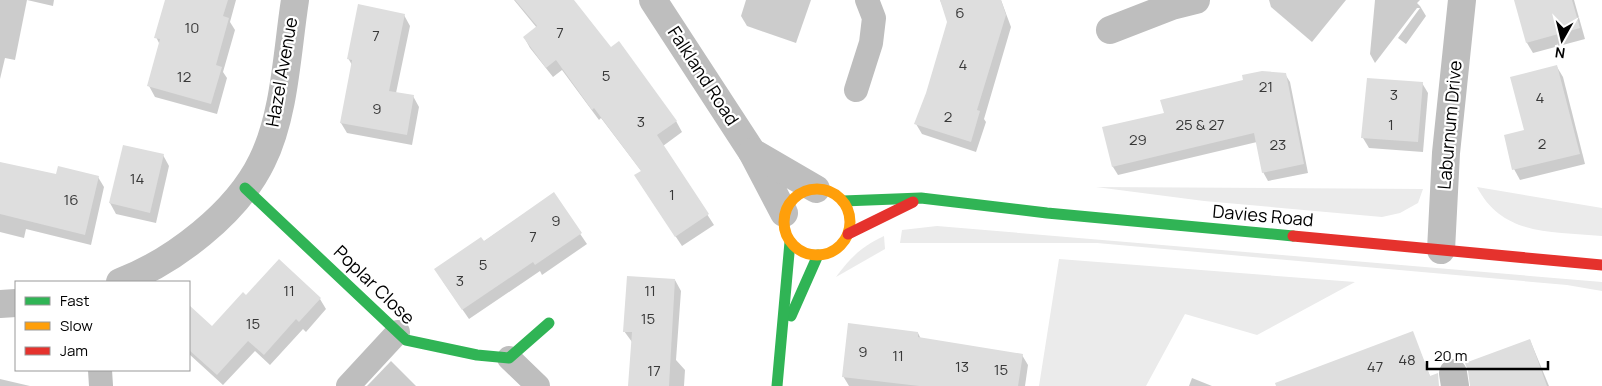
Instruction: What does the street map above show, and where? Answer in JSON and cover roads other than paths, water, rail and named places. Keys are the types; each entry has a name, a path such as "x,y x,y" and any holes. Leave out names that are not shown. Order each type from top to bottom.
{"street":[{"name":"Hazel Avenue","path":"123,281 143,273 186,246 214,223 245,188 263,160 278,115 295,0"},
{"name":"Falkland Road","path":"653,0 752,152 784,213"},
{"path":"1110,30 1172,6 1196,0"},
{"name":"Laburnum Drive","path":"1441,250 1446,153 1462,0"},
{"name":"Falkland Road","path":"752,152 816,188"},
{"name":"Poplar Close","path":"245,188 406,340 477,355 509,358"},
{"path":"816,188 830,192 843,201 849,212 850,223 848,234 842,244 835,250 818,256 798,250 790,242 785,232 784,213 793,198 816,188"},
{"path":"848,234 921,198"},
{"name":"Davies Road","path":"843,201 921,198 1047,214 1602,265"},
{"path":"777,386 790,242"},
{"path":"783,335 818,256"},
{"path":"0,304 15,303"},
{"path":"509,358 549,322"}],"lane":[{"path":"856,90 871,43 874,18 867,0"},
{"path":"348,386 398,332"},
{"path":"509,358 538,386"},
{"path":"100,371 101,386"}]}
